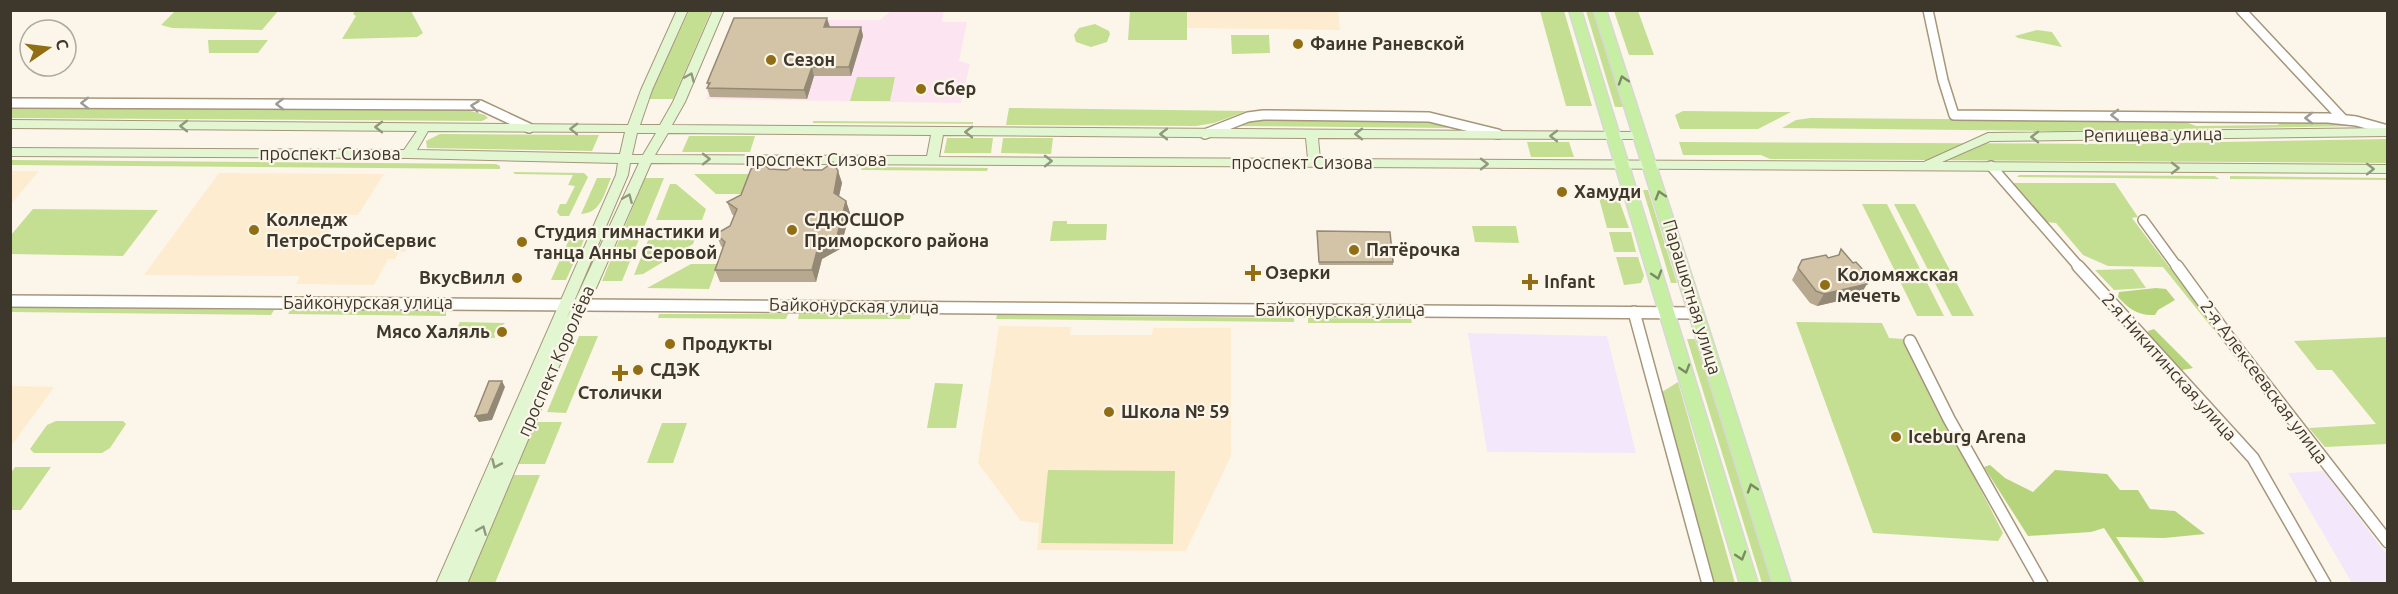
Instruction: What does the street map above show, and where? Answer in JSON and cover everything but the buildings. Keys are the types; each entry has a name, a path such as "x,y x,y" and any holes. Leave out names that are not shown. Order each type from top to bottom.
{"main road":[{"name":"проспект Королёва","path":"459,584 573,304 622,175 624,158 641,102 683,10"},
{"name":"проспект Королёва","path":"444,584 573,304 647,159 679,102 718,10"},
{"name":"Парашютная улица","path":"1575,10 1749,584"},
{"name":"Парашютная улица","path":"1600,10 1782,584"},
{"name":"проспект Сизова","path":"10,124 1612,136"},
{"path":"408,154 425,127"},
{"name":"Репищева улица","path":"1925,165 1988,137 2388,131"},
{"path":"932,160 938,132"},
{"path":"1312,134 1314,163"},
{"path":"1612,136 1640,136"},
{"name":"проспект Сизова","path":"10,152 408,154 647,159 1622,164"},
{"name":"Репищева улица","path":"1622,164 2388,169"}],"street":[{"path":"1928,10 1943,81 1954,115 2342,118 2388,131"},
{"path":"2241,10 2342,118"},
{"path":"10,103 480,105 529,128"},
{"path":"1204,134 1248,117 1263,115 1429,117 1502,135"},
{"name":"2-я Никитинская улица","path":"1990,166 2253,458 2325,584"},
{"name":"2-я Алексеевская улица","path":"2143,220 2230,339 2388,542"},
{"name":"Байконурская улица","path":"10,301 1696,313"},
{"path":"1634,312 1708,584"},
{"path":"1910,341 1949,419 2042,584"}],"shaded area":[{"path":"944,10 942,22 967,22 959,61 970,64 961,103 706,99 738,20 880,20 891,11"},
{"path":"1187,11 1338,11 1340,30 1187,28"},
{"path":"10,171 39,171 11,204"},
{"name":"Колледж ПетроСтройСервис","path":"219,173 384,174 358,215 349,215 345,222 336,222 323,242 330,242 333,238 407,239 403,246 408,246 405,252 399,252 395,259 388,259 374,285 296,284 300,276 144,275"},
{"name":"Школа № 59","path":"999,326 1071,327 1070,335 1152,335 1153,328 1231,328 1231,456 1186,551 1037,550 1039,523 1021,521 978,463"},
{"path":"1468,333 1607,336 1636,453 1487,452"},
{"path":"10,386 54,387 11,446"},
{"path":"2324,471 2387,555 2387,583 2352,583 2288,473"}],"green space":[{"path":"175,11 278,11 262,30 172,28 161,25"},
{"path":"355,11 411,11 423,33 417,37 342,39 356,16 353,14"},
{"path":"689,11 711,11 673,99 648,99"},
{"path":"1130,11 1187,11 1187,40 1128,40"},
{"path":"1540,11 1564,11 1592,106 1566,106"},
{"path":"1586,11 1593,11 1623,107 1615,107"},
{"path":"1614,11 1638,11 1654,55 1629,55"},
{"path":"1095,24 1109,31 1107,42 1091,47 1076,42 1074,35 1079,28"},
{"path":"2037,30 2052,32 2062,47 2015,36"},
{"path":"1231,35 1269,35 1270,53 1232,54"},
{"path":"208,40 268,40 258,53 209,53"},
{"path":"857,77 895,77 890,101 850,101"},
{"path":"11,107 467,110 488,118 482,121 11,118"},
{"path":"1009,108 1247,111 1214,123 1196,126 1006,125"},
{"path":"1683,111 1791,112 1758,129 1680,129 1675,115"},
{"path":"1811,118 2183,121 2196,126 2278,125 2281,121 2339,123 2356,126 2056,131 1782,128 1796,120"},
{"path":"1251,119 1428,120 1449,128 1235,126"},
{"path":"813,121 973,122 973,124 813,123"},
{"path":"440,134 599,135 592,151 427,148 426,141"},
{"path":"689,136 755,136 750,152 682,152"},
{"path":"947,138 993,138 991,153 944,153"},
{"path":"1003,138 1053,138 1051,154 1001,153"},
{"path":"2387,139 2388,163 1770,159 1761,155 1683,155 1679,142 2116,144"},
{"path":"1527,142 1569,142 1574,157 1531,157"},
{"path":"11,160 496,164 500,166 500,169 11,165"},
{"path":"862,167 988,168 987,171 861,170"},
{"path":"513,172 584,173 588,177 569,216 560,216 557,212 560,204 566,204 575,186 568,185 573,175 515,174"},
{"path":"694,174 749,174 742,194 716,194"},
{"path":"2019,175 2215,176 2219,179 2017,177"},
{"path":"2230,176 2387,178 2388,180 2230,179"},
{"path":"597,178 611,178 597,206 588,213 581,214"},
{"path":"645,178 664,178 622,281 602,281"},
{"path":"2012,183 2115,183 2138,217 2132,218 2217,330 2213,329 2163,267 2108,266 2083,255 2056,223 2045,222"},
{"path":"670,184 676,184 706,209 702,220 656,220"},
{"path":"1643,190 1648,190 1677,283 1671,283"},
{"path":"1599,198 1611,199 1620,203 1629,228 1607,228"},
{"path":"1862,204 1887,204 1944,316 1917,316"},
{"path":"1894,204 1915,204 1974,316 1952,316"},
{"path":"33,209 158,210 123,256 11,254 11,235"},
{"path":"1053,221 1067,221 1067,224 1107,224 1106,240 1050,241"},
{"path":"575,226 581,226 587,233 566,280 551,280"},
{"path":"1472,226 1516,226 1519,243 1475,242"},
{"path":"1609,232 1631,232 1636,252 1614,252"},
{"path":"651,233 697,233 693,244 643,274 634,275"},
{"path":"1616,257 1638,257 1644,276 1641,283 1624,285"},
{"path":"691,264 718,264 709,289 647,288"},
{"path":"2133,269 2146,288 2114,290 2095,270"},
{"path":"2166,289 2175,300 2158,310 2155,315 2134,311 2118,297 2119,292"},
{"path":"11,307 274,310 271,315 11,312"},
{"path":"291,309 446,311 446,316 288,314"},
{"path":"659,314 788,314 786,319 658,318"},
{"path":"799,314 911,315 910,319 798,319"},
{"path":"997,315 1294,318 1294,322 996,319"},
{"path":"1308,318 1411,319 1412,323 1308,323"},
{"path":"460,322 505,323 494,333 495,338 453,336"},
{"name":"Iceburg Arena","path":"1796,322 1882,323 1889,338 1903,339 2003,533 1998,541 1873,533"},
{"path":"2154,329 2193,368 2182,370 2150,339 2148,331"},
{"path":"579,336 598,336 566,413 547,412"},
{"path":"2387,337 2387,444 2325,447 2309,428 2376,424 2332,370 2317,370 2294,341"},
{"path":"1687,339 1695,339 1772,583 1762,583"},
{"path":"1678,382 1735,583 1714,583 1662,392"},
{"path":"935,383 963,384 956,428 927,428"},
{"path":"56,421 123,421 126,424 110,448 102,453 34,453 30,449 47,425"},
{"path":"536,422 562,422 545,464 518,464"},
{"path":"662,423 687,423 673,463 647,463"},
{"path":"1990,465 2005,478 2033,492 2055,470 2107,474 2120,490 2138,490 2150,509 2175,511 2205,534 2164,538 2116,537 2145,583 2140,583 2104,528 2091,532 2028,536 1984,467"},
{"path":"15,467 51,467 21,510 11,510 11,473"},
{"path":"1048,470 1175,471 1173,544 1041,543"},
{"path":"514,475 540,475 495,583 468,583"}],"place":[{"name":"Фаине Раневской","path":"1298,44"},
{"name":"Сезон","path":"771,60"},
{"name":"Сбер","path":"921,89"},
{"name":"Хамуди","path":"1562,192"},
{"name":"Колледж ПетроСтройСервис","path":"254,230"},
{"name":"СДЮСШОР Приморского района","path":"792,230"},
{"name":"Студия гимнастики и танца Анны Серовой","path":"522,242"},
{"name":"Пятёрочка","path":"1354,250"},
{"name":"Озерки","path":"1253,273"},
{"name":"ВкусВилл","path":"517,278"},
{"name":"Infant","path":"1530,282"},
{"name":"Коломяжская мечеть","path":"1825,285"},
{"name":"Мясо Халяль","path":"502,332"},
{"name":"Продукты","path":"670,344"},
{"name":"СДЭК","path":"638,370"},
{"name":"Столички","path":"620,373"},
{"name":"Школа № 59","path":"1109,412"},
{"name":"Iceburg Arena","path":"1896,437"}]}
